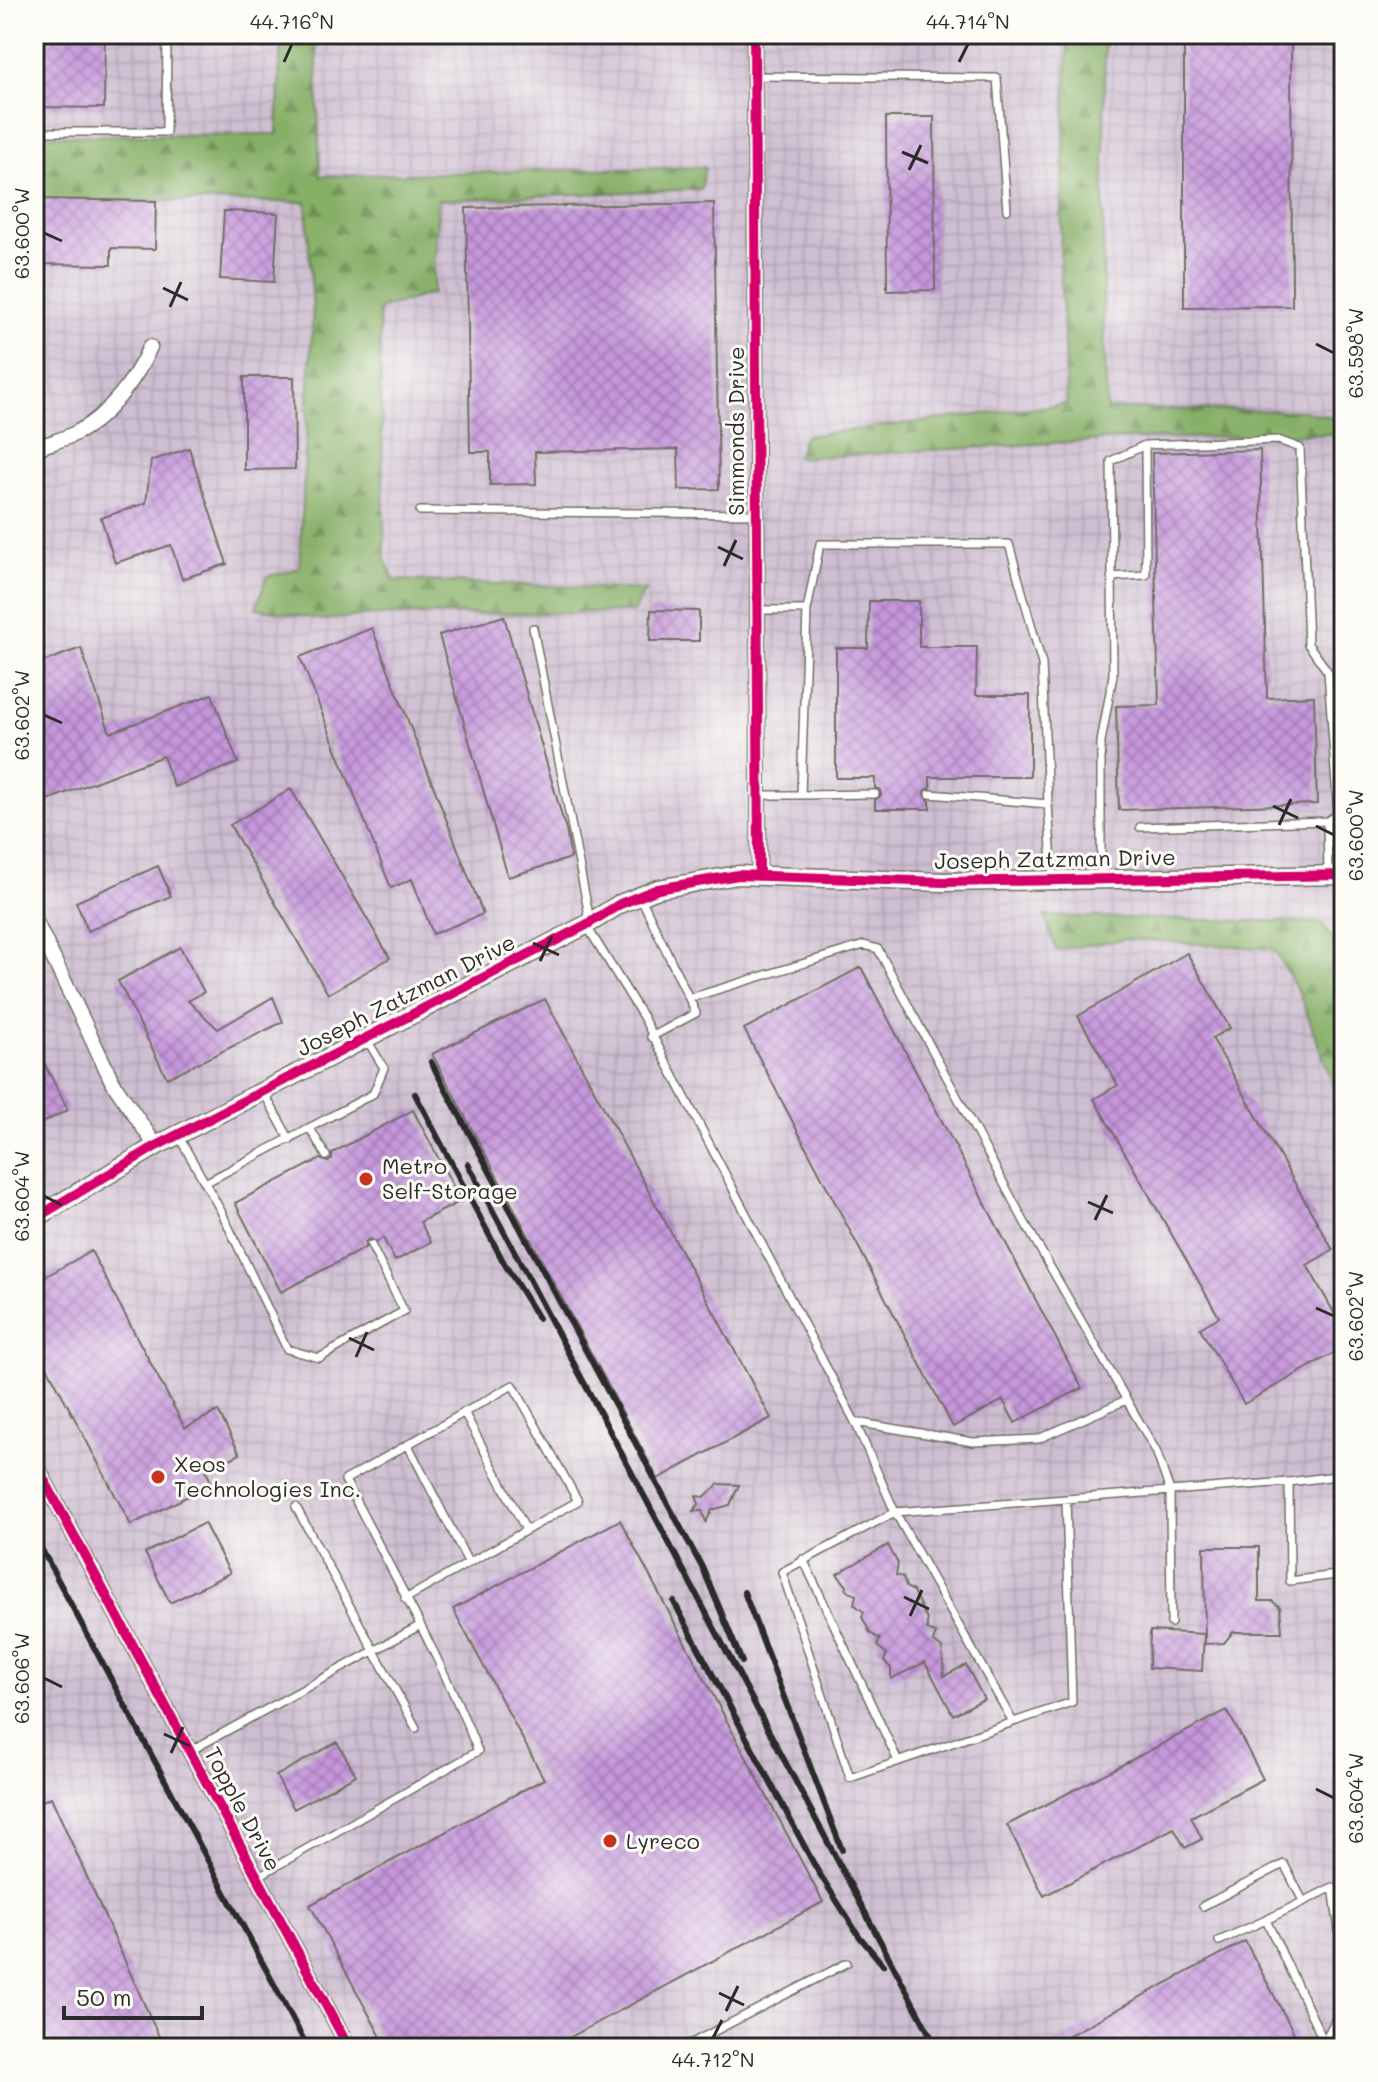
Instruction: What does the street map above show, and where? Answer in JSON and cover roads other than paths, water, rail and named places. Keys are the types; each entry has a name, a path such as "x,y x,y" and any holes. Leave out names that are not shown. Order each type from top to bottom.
{"street":[{"name":"Simmonds Drive","path":"754,34 759,876"},
{"path":"34,449 77,433 95,420 133,378 150,347"},
{"name":"Joseph Zatzman Drive","path":"34,1219 156,1146 640,896 689,882 738,875 943,882 1336,875"},
{"path":"34,918 113,1083 156,1146"},
{"name":"Topple Drive","path":"34,1461 349,2048"}],"lane":[{"path":"34,132 166,132 167,34"},
{"path":"755,76 997,78 1007,210"},
{"path":"1101,878 1101,742 1113,675 1111,461 1145,445 1278,440 1300,448 1308,644 1328,672 1338,814 1327,821 1140,827"},
{"path":"1111,577 1146,575 1145,445"},
{"path":"420,511 756,514"},
{"path":"801,795 807,610 820,544 1009,544 1042,664 1054,879"},
{"path":"757,610 807,610"},
{"path":"533,628 588,910 586,925 643,1017 855,1422 895,1512 1013,1722"},
{"path":"759,795 875,794"},
{"path":"930,794 1048,804"},
{"path":"1327,821 1336,875"},
{"path":"640,896 696,1013 651,1037"},
{"path":"690,998 864,945 878,949 1025,1223 1156,1451 1170,1491 1171,1623"},
{"path":"205,1183 373,1094 384,1068 366,1038"},
{"path":"263,1092 290,1140"},
{"path":"310,1128 326,1156"},
{"path":"178,1135 287,1349 319,1358 404,1311 371,1245"},
{"path":"257,1877 478,1751 457,1697 405,1599 345,1480 513,1385 578,1501 405,1599"},
{"path":"855,1422 973,1442 1038,1439 1126,1400"},
{"path":"464,1412 526,1530"},
{"path":"408,1445 468,1562"},
{"path":"1066,1499 1072,1702 850,1778 782,1572 803,1559 895,1512 1289,1482 1344,1475"},
{"path":"1289,1482 1290,1581 1344,1572"},
{"path":"296,1507 416,1728"},
{"path":"803,1559 898,1761"},
{"path":"190,1751 419,1626"},
{"path":"1203,1906 1284,1864 1303,1901"},
{"path":"1219,1941 1333,1887 1344,1966"},
{"path":"1266,1920 1326,2044"},
{"path":"682,2048 847,1963"},
{"path":"1326,2044 1344,2003"}],"railway":[{"path":"431,1062 704,1571 742,1662"},
{"path":"415,1094 504,1263 538,1318"},
{"path":"468,1164 937,2048"},
{"path":"34,1535 308,2048"},
{"path":"744,1592 842,1850"},
{"path":"674,1602 816,1868 859,1936 883,1965"}],"place":[{"name":"Metro Self-Storage","path":"366,1179"},
{"name":"Xeos Technologies Inc.","path":"158,1477"},
{"name":"Lyreco","path":"610,1841"}]}
